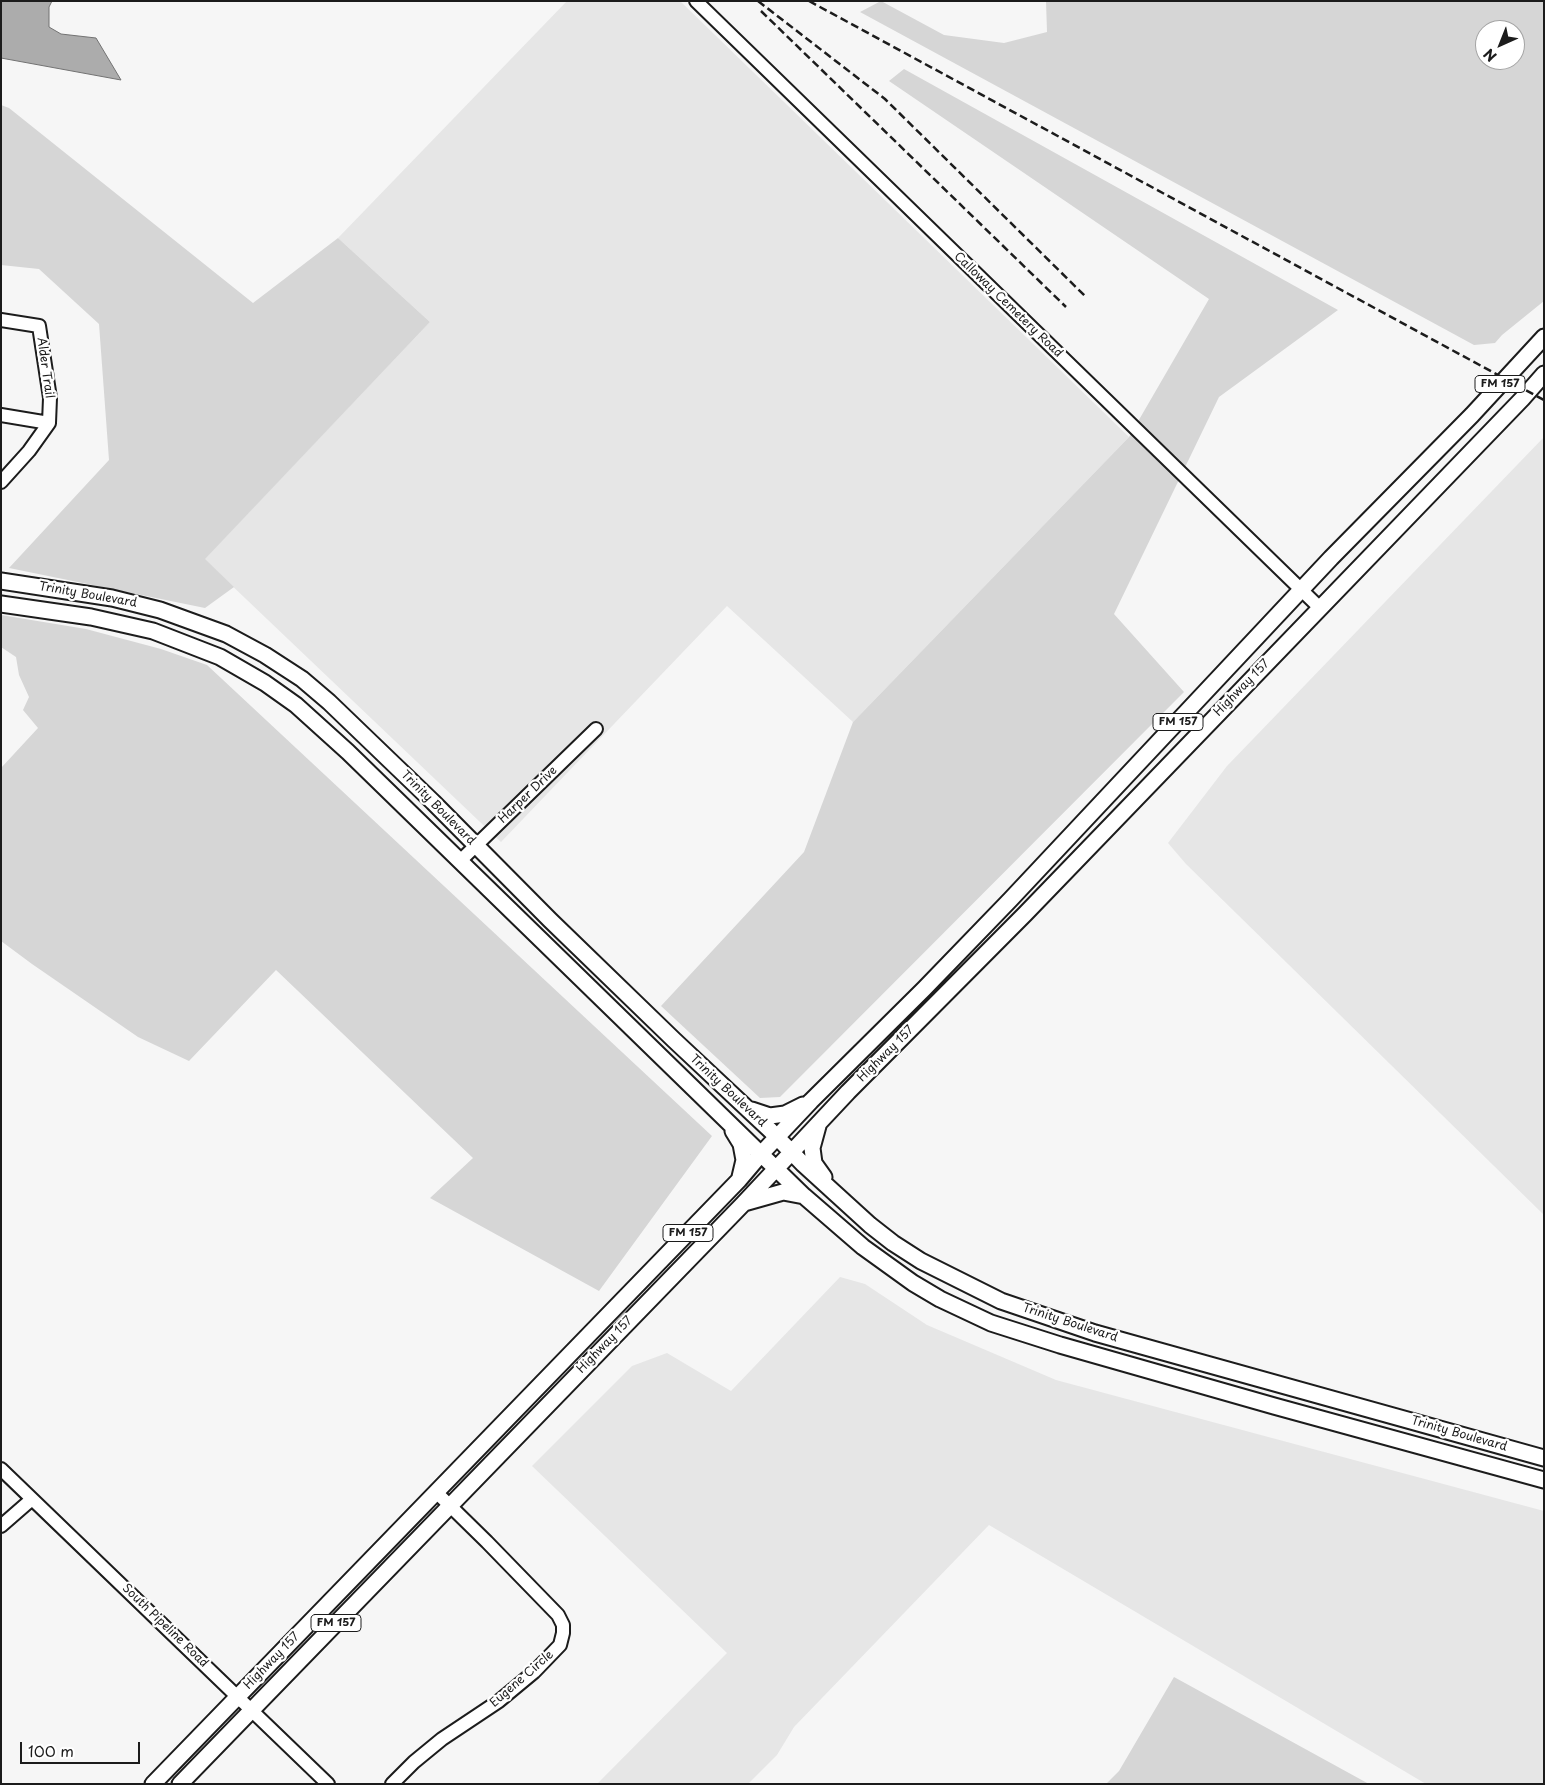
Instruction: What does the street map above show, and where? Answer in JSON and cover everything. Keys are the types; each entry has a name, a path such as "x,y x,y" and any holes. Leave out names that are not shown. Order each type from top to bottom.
{"main road":[{"name":"Highway 157","path":"237,1696 739,1180 811,1101 1000,910 1544,337"},
{"name":"Highway 157","path":"251,1709 743,1204 818,1124 1320,608 1544,374"},
{"name":"Trinity Boulevard","path":"1,581 112,598 160,610 200,623 234,638 302,679 329,702 791,1152 893,1243 946,1273 1001,1300 1095,1333 1544,1458"},
{"name":"Trinity Boulevard","path":"1,604 91,617 153,631 220,657 296,705 348,752 804,1196 863,1247 940,1299 991,1323 1132,1366 1544,1480"},
{"path":"1000,910 1014,924"},
{"path":"625,1022 640,1007"},
{"path":"746,1108 770,1116 785,1114 811,1101"},
{"path":"727,1121 741,1144 744,1160 739,1180"},
{"path":"818,1124 812,1148 814,1163 836,1194"},
{"path":"743,1204 783,1192 804,1196"},
{"path":"1132,1366 1139,1345"},
{"path":"1408,1442 1413,1422"},
{"name":"FM 157","path":"153,1784 237,1696"},
{"name":"FM 157","path":"180,1784 251,1709"}],"street":[{"name":"Calloway Cemetery Road","path":"696,1 1320,608"},
{"name":"Alder Trail","path":"1,320 39,326 50,398 49,423"},
{"path":"1,415 49,423 29,451 1,482"},
{"name":"Harper Drive","path":"460,861 596,729"},
{"name":"South Pipeline Road","path":"1,1469 328,1784"},
{"name":"Eugene Circle","path":"392,1784 414,1762 442,1739 499,1701 534,1672 560,1645 563,1633 563,1624 558,1615 436,1492"},
{"path":"1,1526 32,1499"}],"shaded area":[{"path":"1,1 52,1 49,7 49,27 61,34 96,38 121,80 1,58"},
{"path":"567,1 680,1 1129,437 853,722 727,606 501,842 204,559 430,322 338,238"},
{"path":"881,1 944,35 1004,43 1047,32 1046,1 1544,1 1544,301 1502,335 1495,343 1474,345 860,12"},
{"path":"904,69 1338,310 1219,397 1114,614 1184,692 780,1097 760,1098 661,1006 804,852 853,722 1129,437 1209,299 889,81"},
{"path":"1,105 9,108 253,303 338,238 430,322 205,559 234,587 205,608 9,568 109,460 99,324 39,269 1,265"},
{"path":"1544,437 1544,1215 1186,864 1168,843 1227,766"},
{"path":"1,615 86,629 161,649 207,665 712,1136 599,1291 430,1198 473,1158 276,970 189,1061 138,1037 1,941 1,768 38,728 23,710 29,697 19,675 16,657 1,647"},
{"path":"840,1277 865,1284 927,1325 1056,1380 1544,1511 1544,1784 1426,1784 989,1525 794,1727 777,1755 748,1784 597,1784 727,1653 532,1466 632,1366 667,1353 731,1391"},
{"path":"1174,1677 1369,1784 1106,1784 1119,1771"}],"railway":[{"path":"758,1 885,99 1085,296"},
{"path":"809,1 1544,400"},
{"path":"761,11 1066,307"}]}
